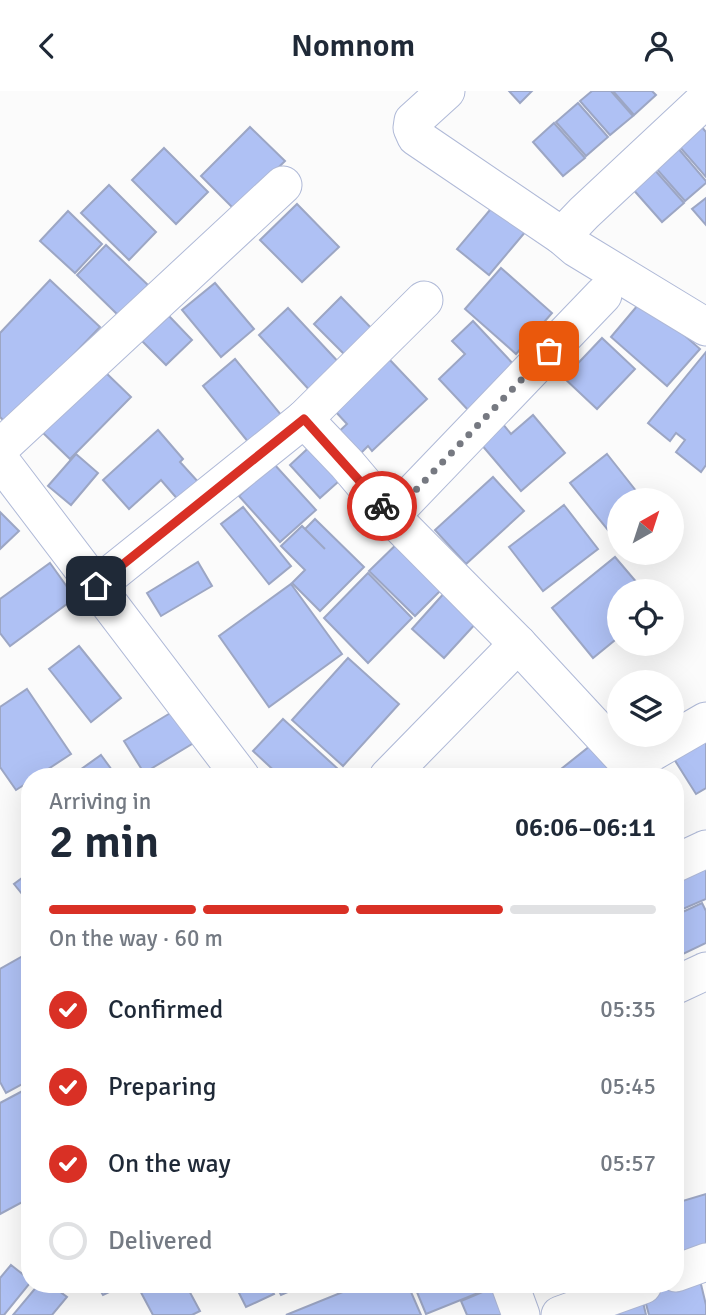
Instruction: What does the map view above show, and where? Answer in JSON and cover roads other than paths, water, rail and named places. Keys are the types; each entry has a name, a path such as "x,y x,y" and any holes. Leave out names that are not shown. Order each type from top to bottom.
{"street":[{"path":"446,91 413,121 412,128 416,137 576,248 702,319"},
{"path":"562,236 706,99"},
{"path":"0,448 283,185"},
{"path":"391,516 603,295"},
{"path":"96,586 304,419 425,300"},
{"path":"304,419 391,516 518,644 629,768"},
{"path":"0,460 234,768"},
{"path":"397,768 518,644"},
{"path":"636,768 706,721"},
{"path":"684,859 706,849"},
{"path":"684,981 706,971"},
{"path":"684,1270 706,1262"},
{"path":"513,1293 521,1315"},
{"path":"560,1315 621,1293"}]}
